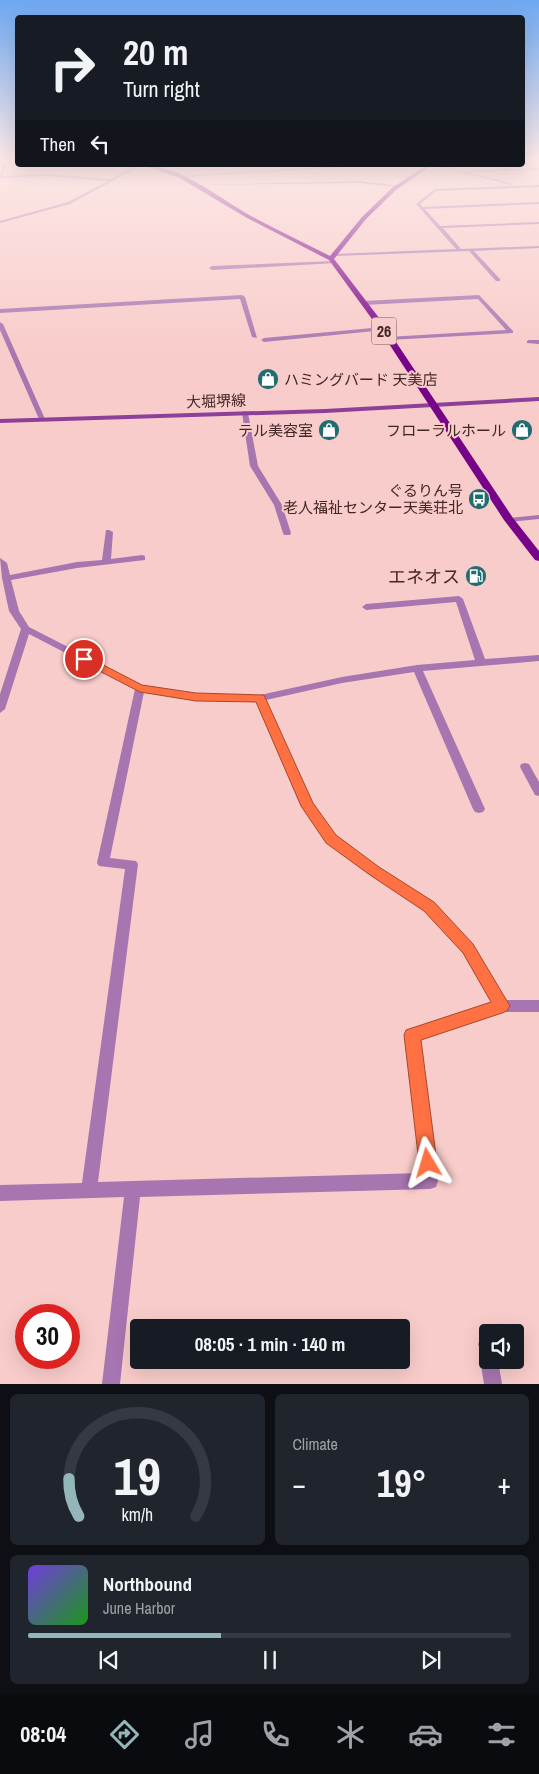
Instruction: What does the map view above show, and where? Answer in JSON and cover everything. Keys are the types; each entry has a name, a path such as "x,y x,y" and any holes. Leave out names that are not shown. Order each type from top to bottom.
{"main road":[{"name":"26","path":"266,226 333,259 389,338 509,520 539,558"},
{"path":"333,259 358,226"},
{"name":"大堀堺線","path":"0,421 433,406 539,399"}],"street":[{"path":"439,227 474,226"},
{"path":"439,227 460,250"},
{"path":"212,268 460,250 538,248"},
{"path":"472,250 498,280"},
{"path":"0,311 242,297 255,337"},
{"path":"364,304 479,297 511,332 389,338"},
{"path":"0,324 42,419"},
{"path":"264,340 383,330"},
{"path":"529,342 539,342"},
{"path":"244,413 254,466 278,505 287,533"},
{"path":"509,520 539,516"},
{"path":"106,562 109,532"},
{"path":"6,578 77,565 142,558"},
{"path":"0,561 2,562 14,611 26,629 140,688 196,697 260,698 342,680 417,668 539,658"},
{"path":"366,607 459,599 481,663"},
{"path":"0,709 26,629"},
{"path":"417,668 479,809"},
{"path":"89,1191 132,864 103,863 140,688"},
{"path":"260,698 308,806 331,839 374,871 429,907 468,948 502,1006"},
{"path":"525,767 539,792"},
{"path":"0,1193 430,1181 412,1035 502,1006 539,1006"},
{"path":"111,1384 133,1190"},
{"path":"491,1369 494,1384"}],"place":[{"name":"ハミングバード 天美店","path":"268,379"},
{"name":"テル美容室","path":"329,430"},
{"name":"フローラルホール","path":"522,430"},
{"name":"ぐるりん号 老人福祉センター天美荘北","path":"479,499"},
{"name":"エネオス","path":"476,576"}],"route":[{"path":"84,659 140,688 196,697 260,698 308,806 331,839 374,871 429,907 468,948 502,1006 412,1035 428,1163"}]}
